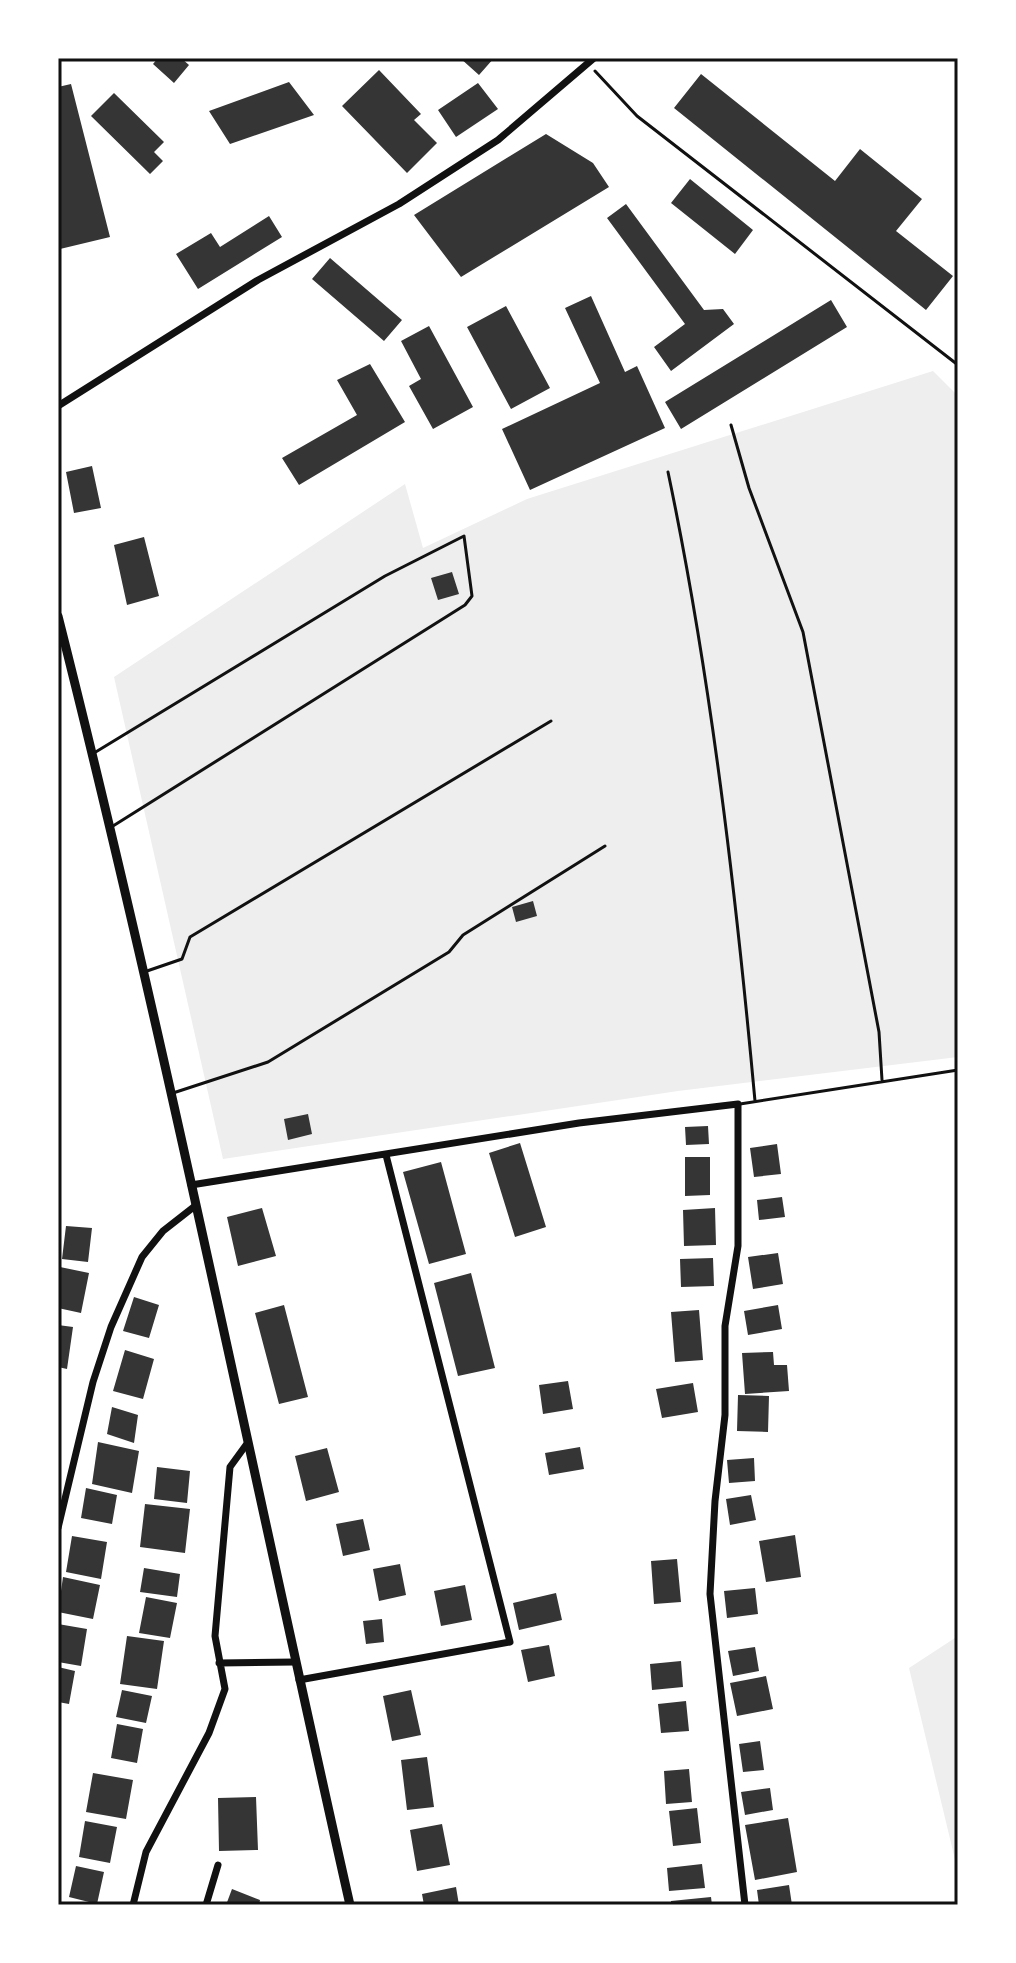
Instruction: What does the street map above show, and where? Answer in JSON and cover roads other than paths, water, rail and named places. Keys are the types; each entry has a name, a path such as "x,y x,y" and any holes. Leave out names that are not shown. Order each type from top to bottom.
{"street":[{"path":"58,406 258,280 411,196 498,140 591,61"},
{"path":"58,616 173,1093 246,1445 350,1905"},
{"path":"191,1185 579,1123 738,1104 738,1246 725,1326 725,1415 715,1501 710,1594 745,1905"},
{"path":"299,1680 510,1642 386,1155"},
{"path":"58,1528 93,1382 111,1327 142,1257 163,1231 195,1206"},
{"path":"133,1905 146,1852 209,1733 225,1689 215,1636 230,1467 246,1445"},
{"path":"219,1663 295,1662"},
{"path":"206,1905 218,1865"}],"lane":[{"path":"731,425 749,488 803,632 879,1032 882,1080"},
{"path":"668,472 691,585 747,1010 755,1101"},
{"path":"92,754 385,576 464,536 472,596 465,605 110,828"},
{"path":"144,972 182,959 190,937 551,721"},
{"path":"173,1093 268,1062 449,952 463,935 605,846"},
{"path":"738,1104 958,1070"}]}
